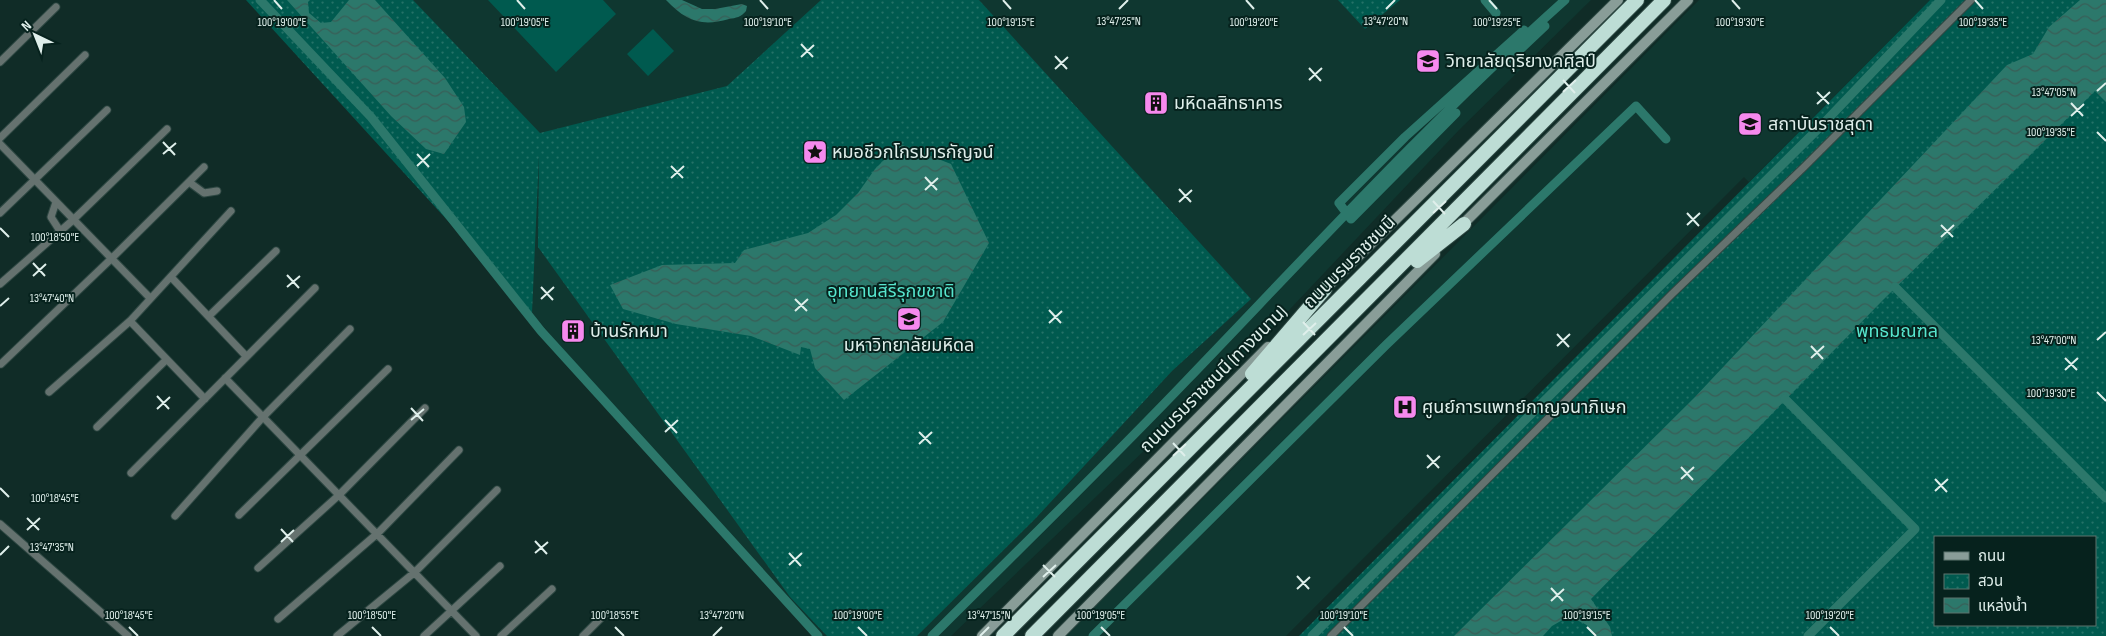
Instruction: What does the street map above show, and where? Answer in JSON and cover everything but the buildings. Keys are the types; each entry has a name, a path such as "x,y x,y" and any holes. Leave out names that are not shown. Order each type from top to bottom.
{"highway":[{"name":"ถนนบรมราชชนนี","path":"1003,636 1638,0"},
{"path":"1032,636 1664,0"},
{"path":"1338,329 1412,265 1464,224"},
{"path":"1182,456 1325,288"}],"main road":[{"name":"ถนนบรมราชชนนี (ทางขนาน)","path":"982,636 1325,288 1618,0"},
{"path":"1058,636 1464,224 1688,0"}],"street":[{"path":"1331,636 1672,294 1804,167 1971,0"},
{"path":"0,62 56,7"},
{"path":"0,138 85,55"},
{"path":"0,213 107,110"},
{"path":"0,284 73,220 167,129"},
{"path":"0,144 150,298"},
{"path":"1,364 112,259 204,167"},
{"path":"189,182 204,193 218,191"},
{"path":"56,202 51,217 60,231"},
{"path":"49,392 130,320 171,278 231,211"},
{"path":"209,316 276,251"},
{"path":"171,278 246,356"},
{"path":"132,473 315,288"},
{"path":"130,320 205,399"},
{"path":"175,516 263,417 350,329"},
{"path":"97,427 166,360"},
{"path":"239,514 388,369"},
{"path":"225,378 378,533 476,636"},
{"path":"258,568 339,495 425,408"},
{"path":"278,619 378,533 459,450"},
{"path":"337,636 415,572 497,490"},
{"path":"0,524 128,636"},
{"path":"424,636 500,566"},
{"path":"501,636 552,589"},
{"path":"583,636 605,614"}],"shaded area":[{"name":"มหาวิทยาลัยมหิดล","path":"258,0 1591,0 1459,130 1275,325 951,636 814,636"},
{"name":"ศูนย์การแพทย์กาญจนาภิเษก","path":"1699,0 1930,0 1749,182 1744,177 1286,636 1066,636"}],"green space":[{"name":"อุทยานสิรีรุกขชาติ","path":"246,0 413,0 540,133 727,86 821,0 979,0 1251,299 1172,371 1035,519 917,636 827,636 790,597 538,247 539,155 532,313"},
{"path":"488,0 603,0 616,14 556,72"},
{"path":"1338,0 1400,0 1365,29"},
{"name":"พุทธมณฑล","path":"1930,0 2106,0 2106,636 1299,636"},
{"path":"653,29 674,51 648,76 627,54"}],"water":[{"path":"287,0 310,0 308,2 309,13 321,23 331,22 349,0 375,0 445,78 464,107 466,122 444,154 426,149 391,116"},
{"path":"666,0 682,0 702,9 715,9 742,4 747,6 746,11 738,17 702,22 680,13"},
{"path":"2080,0 2106,0 2106,102 2095,91 1883,300 1591,599 1610,627 1612,636 1595,636 1590,628 1583,623 1566,618 1552,626 1543,636 1454,636 1694,398 2007,65 2033,54 2049,27"},
{"path":"900,144 951,164 989,243 943,322 844,400 815,368 810,349 801,347 800,355 751,336 676,324 623,309 610,285 662,265 735,263 744,250 808,233 836,215 858,193 875,169"}],"waterway":[{"path":"260,0 371,117 541,331 818,636"},
{"path":"1485,0 1496,13"},
{"path":"932,636 1124,445 1326,234 1467,91 1565,0"},
{"path":"1312,636 1524,421 1824,123 1941,0"},
{"path":"1511,58 1545,26"},
{"path":"1456,113 1351,219 1339,203 1405,137 1524,30"},
{"path":"1093,636 1386,345 1636,106 1666,139"},
{"path":"1895,287 2106,498"},
{"path":"1785,399 1915,529 1808,636"}],"place":[{"name":"วิทยาลัยดุริยางคศิลป์","path":"1428,61"},
{"name":"มหิดลสิทธาคาร","path":"1156,103"},
{"name":"สถาบันราชสุดา","path":"1750,124"},
{"name":"หมอชีวกโกรมารกัญจน์","path":"815,152"},
{"name":"มหาวิทยาลัยมหิดล","path":"909,319"},
{"name":"บ้านรักหมา","path":"573,331"},
{"name":"ศูนย์การแพทย์กาญจนาภิเษก","path":"1405,407"}]}
